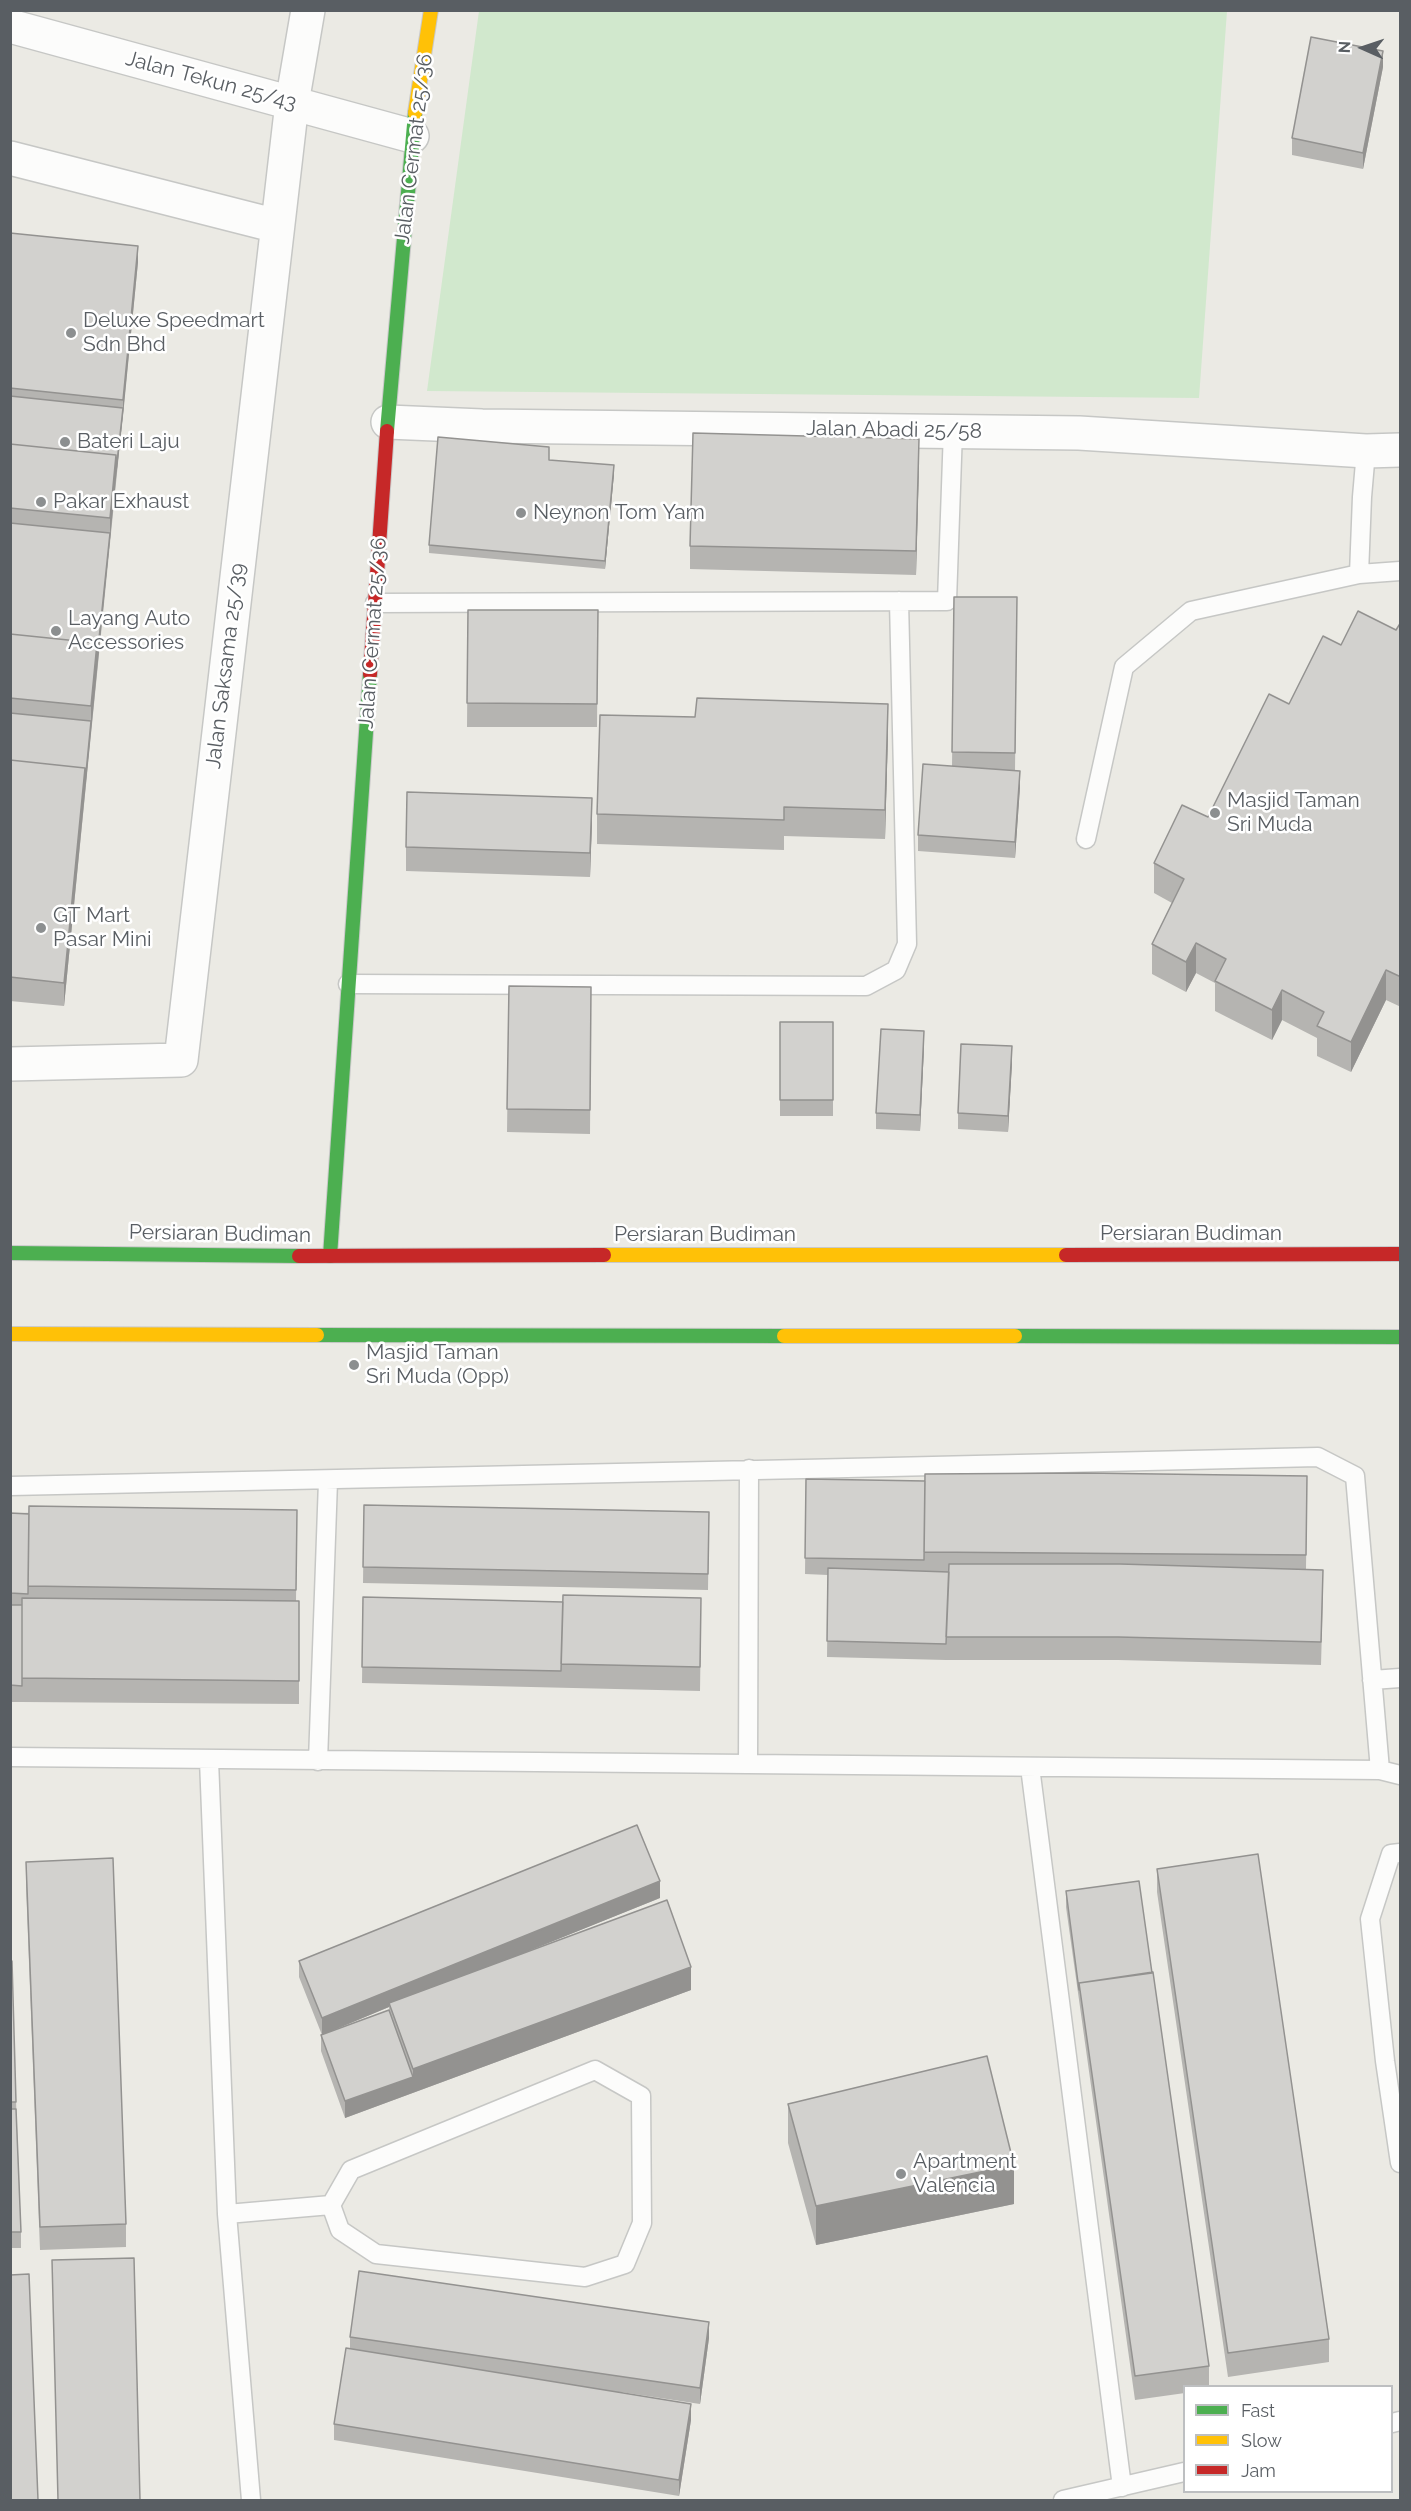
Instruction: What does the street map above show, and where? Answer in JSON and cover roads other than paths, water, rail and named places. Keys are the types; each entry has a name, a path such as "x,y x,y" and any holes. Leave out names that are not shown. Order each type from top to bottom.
{"main road":[{"name":"Jalan Cermat 25/36","path":"330,1256 388,422 412,136 431,10"},
{"name":"Persiaran Budiman","path":"10,1253 330,1256 1401,1254"},
{"path":"10,1334 1401,1337"}],"street":[{"path":"291,103 308,10"},
{"name":"Jalan Tekun 25/43","path":"10,26 412,136"},
{"name":"Jalan Saksama 25/39","path":"10,1064 181,1060 291,103"},
{"path":"10,158 278,226"},
{"name":"Jalan Abadi 25/58","path":"388,422 482,426 1079,433 1366,451 1401,450"}],"lane":[{"path":"375,603 947,601 953,430"},
{"path":"1359,574 1366,451"},
{"path":"1086,839 1124,667 1191,611 1359,574 1401,571"},
{"path":"348,984 866,986 896,970 907,944 899,601"},
{"path":"10,1486 328,1481 1318,1457 1355,1476 1380,1770"},
{"path":"748,1764 749,1469"},
{"path":"318,1761 328,1481"},
{"path":"1372,1680 1401,1678"},
{"path":"10,1757 1380,1770 1401,1775"},
{"path":"209,1760 227,2214 251,2500"},
{"path":"1030,1767 1122,2487"},
{"path":"1401,1853 1392,1854 1370,1919 1385,2061 1401,2163"},
{"path":"595,2070 642,2096 642,2223 625,2264 585,2277 376,2254 340,2230 331,2205 351,2170 595,2070"},
{"path":"227,2214 331,2205"},
{"path":"1063,2500 1183,2472"}],"place":[{"name":"Deluxe Speedmart Sdn Bhd","path":"71,333"},
{"name":"Bateri Laju","path":"65,442"},
{"name":"Pakar Exhaust","path":"41,502"},
{"name":"Neynon Tom Yam","path":"521,513"},
{"name":"Layang Auto Accessories","path":"56,631"},
{"name":"Masjid Taman Sri Muda","path":"1215,813"},
{"name":"GT Mart Pasar Mini","path":"41,928"},
{"name":"Masjid Taman Sri Muda (Opp)","path":"354,1365"},
{"name":"Apartment Valencia","path":"901,2174"}]}
